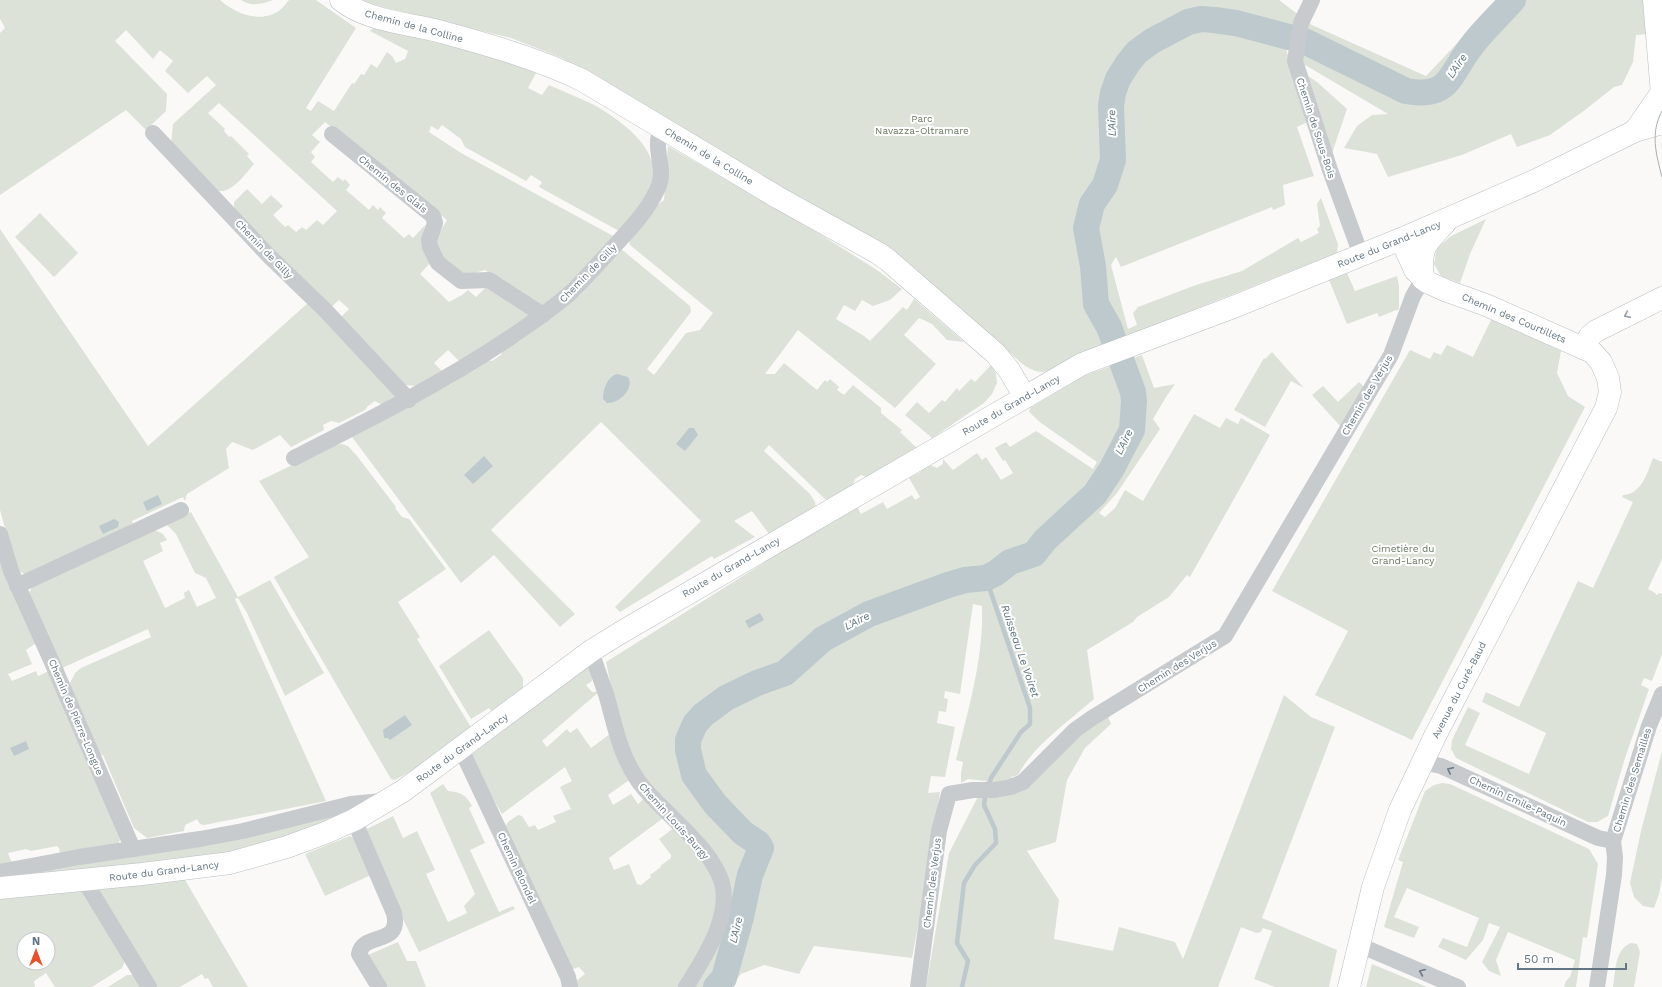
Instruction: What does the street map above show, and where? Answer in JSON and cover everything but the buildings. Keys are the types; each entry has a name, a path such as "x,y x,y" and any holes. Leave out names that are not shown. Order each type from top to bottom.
{"street":[{"name":"Chemin de la Colline","path":"341,0 355,10 369,15 434,30 486,45 569,74 889,260 995,353 1009,370 1025,397"},
{"name":"Chemin de Sous-Bois","path":"1312,0 1301,23 1295,56 1299,77 1322,148 1361,255"},
{"path":"1654,0 1662,93"},
{"name":"Route du Grand-Lancy","path":"1635,131 1662,93"},
{"name":"Route du Grand-Lancy","path":"0,888 230,863 287,848 354,820 403,791 591,651 649,615 1091,360 1231,308 1401,239 1581,159 1635,131 1662,123"},
{"name":"Chemin de Gilly","path":"294,458 409,400 468,365 543,315 571,293 634,224 648,206 658,188 661,168 658,142 662,128"},
{"name":"Chemin de Gilly","path":"153,133 270,257 325,310 409,400"},
{"name":"Chemin des Glais","path":"332,134 433,216 435,223 429,240 430,247 438,263 461,281 489,280 543,315"},
{"path":"1423,279 1421,258 1425,248 1429,240 1448,219"},
{"name":"Chemin des Courtillets","path":"1401,239 1410,262 1415,270 1423,279 1434,286 1486,304 1592,352 1605,368 1608,378 1610,392 1606,408"},
{"name":"Chemin des Verjus","path":"918,987 939,831 949,794 973,790 995,790 1011,787 1022,782 1075,730 1225,636 1391,354 1413,296 1423,279"},
{"path":"1583,348 1590,336 1596,331 1662,298"},
{"name":"Avenue du Curé-Baud","path":"1350,987 1373,887 1403,803 1422,762 1606,408"},
{"path":"17,586 181,510"},
{"name":"Chemin de Pierre-Longue","path":"0,534 17,586 133,849"},
{"name":"Chemin Louis-Burgy","path":"591,651 606,694 619,744 637,780 704,850 720,876 723,908 720,921 705,957 686,987"},
{"name":"Chemin des Semailles","path":"1597,987 1614,875 1616,857 1614,842 1640,753 1662,694"},
{"name":"Chemin Blondel","path":"461,749 568,977 570,987"},
{"name":"Chemin Emile-Paquin","path":"1422,762 1441,766 1598,838 1614,842"},
{"name":"Route du Grand-Lancy","path":"0,872 244,831 351,804 387,801"},
{"path":"354,820 394,913 396,921 396,926 392,932 364,944 360,948 359,954 379,987"},
{"path":"84,880 149,987"},
{"path":"1359,945 1458,987"}],"green space":[{"path":"0,0 220,0 241,13 257,17 273,14 281,9 289,0 316,0 356,28 306,108 311,111 318,101 334,111 352,83 354,84 361,74 364,75 371,64 377,68 387,52 392,56 396,63 405,59 408,51 370,31 373,28 494,56 536,73 528,88 542,95 549,85 599,108 623,124 644,146 651,158 654,171 652,184 642,203 619,231 539,187 542,182 531,175 526,181 465,147 461,139 442,125 438,130 431,126 429,132 461,153 615,237 543,309 534,305 485,270 464,276 449,264 440,254 436,243 437,237 447,220 325,122 312,135 320,142 311,152 315,157 311,162 333,182 338,177 343,181 345,179 350,185 346,190 369,210 373,205 378,210 380,207 386,213 382,218 404,238 409,234 413,238 425,225 422,240 430,263 420,274 449,302 468,290 476,297 489,284 536,313 461,363 448,350 434,363 442,371 421,386 401,385 339,319 349,309 339,300 329,309 234,208 234,202 247,189 262,204 271,195 283,206 273,215 285,227 288,225 296,232 302,227 306,230 317,220 323,225 337,211 219,103 208,113 225,129 224,131 229,137 231,136 249,154 247,156 254,164 233,186 223,191 217,191 171,144 173,124 216,85 207,76 188,93 165,71 173,61 160,50 153,59 126,30 115,41 167,94 166,111 146,130 126,110 0,195 0,33 5,28 0,19"},
{"path":"241,0 273,0 261,4 249,4"},
{"name":"Parc Navazza-Oltramare","path":"360,0 1279,0 1312,25 1426,76 1498,0 1643,0 1646,34 1636,35 1633,62 1622,85 1614,87 1550,135 1517,147 1511,134 1462,155 1388,177 1377,154 1344,148 1357,126 1372,115 1388,114 1300,62 1299,54 1286,49 1308,122 1297,127 1314,176 1283,185 1285,205 1273,210 1272,207 1121,267 1116,257 1111,265 1128,329 1137,325 1133,313 1138,307 1196,285 1242,271 1298,238 1301,242 1319,233 1317,229 1320,226 1317,204 1321,198 1338,244 1337,253 1125,337 1126,333 1123,340 1071,364 1042,372 1025,366 978,325 786,190 562,58 511,38 368,4"},
{"path":"1302,72 1317,82 1347,109 1331,156"},
{"path":"668,146 818,233 877,270 902,289 890,300 873,306 862,300 855,311 844,305 836,319 870,341 903,307 907,310 914,299 964,342 947,340 932,324 919,318 904,335 936,364 895,408 798,330 765,374 775,374 784,363 817,390 825,380 827,382 830,379 839,387 837,390 844,395 853,385 881,408 881,413 902,430 900,432 918,449 869,478 861,475 855,479 852,487 831,500 825,499 769,445 764,451 810,494 815,502 816,508 769,534 752,511 734,521 755,537 714,559 712,556 620,612 615,607 701,521 601,422 491,530 575,614 560,627 494,555 461,583 352,437 451,384 486,360 492,361 501,355 502,349 620,248 690,306 691,312 647,369 654,375 686,333 700,330 713,313 630,245 629,240 650,211 664,200"},
{"path":"40,213 78,253 54,277 15,237"},
{"path":"1486,219 1470,254 1460,283 1441,276 1434,264 1437,248 1451,236"},
{"path":"0,229 148,446 309,302 400,397 384,406 375,401 365,410 339,423 331,421 323,425 324,430 291,447 280,435 253,450 232,442 226,449 229,468 187,494 185,501 183,497 132,521 133,525 26,575 16,569 0,510"},
{"path":"1347,273 1355,291 1397,276 1399,286 1399,309 1379,317 1377,313 1347,324 1329,280"},
{"name":"Cimetière du Grand-Lancy","path":"1492,318 1561,351 1557,373 1568,396 1585,407 1412,740 1315,695 1348,631 1272,591 1410,350 1430,359 1434,352 1441,355 1447,345 1473,357"},
{"path":"1272,352 1304,388 1291,381 1265,427 1234,410 1264,358 1265,359"},
{"path":"1142,355 1154,388 1175,384 1153,419 1160,429 1117,493 1099,513 1105,517 1115,508 1125,490 1143,501 1194,414 1220,428 1226,418 1238,424 1241,418 1270,435 1190,577 1187,575 1169,597 1137,617 1133,622 1087,650 1094,699 1042,744 1018,775 1011,777 1016,789 1080,734 1107,714 1111,724 1085,748 1067,780 1056,842 1027,851 1059,900 1054,939 1113,951 1119,927 1175,942 1183,959 1284,695 1311,717 1335,727 1262,918 1337,950 1329,987 1275,987 1254,979 1272,931 1263,928 1261,932 1256,933 1241,927 1218,987 926,987 949,853 986,781 968,779 961,783 963,762 956,760 978,664 982,625 982,606 973,604 960,694 945,691 944,698 948,699 946,712 939,711 937,723 955,727 945,777 931,776 928,793 940,792 912,958 814,946 799,974 764,965 741,974 730,987 688,987 727,887 638,774 617,714 606,662 856,505 861,514 883,502 887,509 912,495 915,500 920,497 909,478 921,472 919,469 928,464 937,468 943,464 943,459 953,470 977,453 982,460 986,457 1001,480 1013,473 995,448 1006,442 1010,447 1036,431 1093,469 1097,462 1041,423 1029,412 1030,408 1086,375"},
{"path":"991,365 996,374 997,383 992,394 984,403 932,438 905,415 917,402 929,413 942,400 945,402 957,388 959,391 971,379 975,382"},
{"path":"1359,382 1364,387 1342,428 1312,395 1323,386 1338,402"},
{"path":"342,444 348,446 357,456 402,517 409,519 446,569 398,602 420,637 417,639 472,729 427,762 395,780 391,779 274,577 309,557 259,481 334,445"},
{"path":"1653,458 1662,462 1662,559 1648,589 1657,595 1659,593 1662,594 1662,654 1652,681 1644,678 1641,685 1649,689 1625,758 1608,816 1597,822 1588,822 1456,758 1451,749 1452,740 1468,707 1480,713 1465,745 1529,774 1546,733 1482,702 1486,692 1519,707 1578,581 1593,588 1633,502 1622,497 1623,495 1635,491 1639,487 1646,476"},
{"path":"191,512 238,597 270,580 324,673 285,696 247,613 238,598 235,599 326,801 204,825 200,824 197,819 185,825 184,831 147,838 134,828 103,755 98,756 68,687 75,673 81,668 151,637 148,629 60,669 27,597 33,585 155,530 163,534 167,540 160,543 163,551 143,561 165,608 185,598 184,593 189,590 197,607 216,598 206,578 195,573 176,534 166,524"},
{"path":"0,556 36,643 26,650 32,664 8,674 12,681 36,671 38,676 49,671 118,831 120,840 118,844 60,853 57,846 31,851 26,849 8,853 13,866 0,868"},
{"path":"489,630 523,678 523,690 493,713 489,708 471,719 439,666"},
{"path":"590,665 592,681 586,685 592,692 600,691 542,741 547,747 567,729 570,733 577,728 591,748 610,734 632,778 608,795 613,805 631,794 638,804 647,796 666,816 609,858 614,870 629,864 637,884 641,885 651,877 650,875 661,867 660,866 671,858 671,855 659,839 675,827 696,851 718,883 718,905 711,931 680,987 578,987 575,982 585,974 579,967 570,970 505,827 508,822 518,815 522,816 529,827 535,825 538,830 556,822 553,816 571,809 560,787 572,781 565,767 502,814 486,787 471,755"},
{"path":"1662,751 1662,877 1659,894 1654,908 1643,906 1634,897 1630,883 1641,831"},
{"path":"1442,783 1450,784 1589,849 1598,864 1587,938 1583,937 1576,987 1564,987 1566,981 1570,977 1575,960 1508,932 1496,960 1501,976 1489,971 1482,962 1500,927 1489,923 1483,940 1466,960 1438,947 1443,938 1467,947 1479,918 1407,888 1394,917 1419,927 1414,938 1384,927 1403,862 1398,860 1425,791 1434,785"},
{"path":"443,784 448,791 460,793 468,799 472,806 469,808 485,843 470,850 499,912 513,906 515,909 419,952 399,911 365,830 393,816 403,838 417,831 435,870 426,874 448,922 467,913 464,906 475,894 430,793"},
{"path":"351,812 302,834 214,856 0,879"},
{"path":"350,836 357,840 371,875 325,896 305,854"},
{"path":"185,880 248,987 213,987 208,978 205,979 202,974 180,987 157,987 98,889"},
{"path":"84,890 125,961 122,968 92,987 55,987 46,973 34,981 35,987 0,987 0,899"},
{"path":"398,942 407,961 416,961 426,987 385,987 368,955"},
{"path":"1631,943 1637,944 1640,952 1634,987 1613,987 1617,962 1621,951 1625,946"},
{"path":"1372,964 1427,987 1366,987"},
{"path":"127,975 134,975 144,987 108,987"}],"shaded area":[{"path":"617,374 628,377 630,381 628,390 621,398 612,403 607,403 603,399 605,387 608,381"},
{"path":"689,428 694,428 698,435 685,451 676,444"},
{"path":"484,456 493,466 473,484 464,475"},
{"path":"158,495 162,504 147,511 143,502"},
{"path":"114,519 119,522 118,527 103,534 99,526"},
{"path":"760,613 764,620 749,628 745,621"},
{"path":"405,715 412,725 390,740 388,738 384,738 383,730"},
{"path":"26,741 29,749 14,756 10,748"}],"waterway":[{"name":"L'Aire","path":"716,987 724,978 741,917 750,875 761,848 758,843 743,833 715,804 694,775 688,750 688,740 695,724 703,715 726,698 757,683 785,673 823,639 869,614 948,585 965,580 986,578 996,573 1010,562 1034,554 1045,540 1095,494 1111,470 1132,430 1134,401 1133,392 1109,327 1096,304 1093,266 1086,228 1092,204 1105,185 1113,160 1111,106 1113,93 1118,79 1128,63 1137,52 1152,41 1188,22 1201,19 1214,20 1236,23 1304,41 1406,91 1420,93 1431,92 1440,88 1446,83 1475,42 1513,0"},
{"name":"Ruisseau Le Voiret","path":"962,987 968,961 957,943 964,883 975,865 996,843 995,829 984,805 985,798 991,778 1021,732 1030,724 1030,708 986,578"}],"tram line":[{"path":"1662,111 1658,119 1655,135 1656,152 1662,177"}]}
